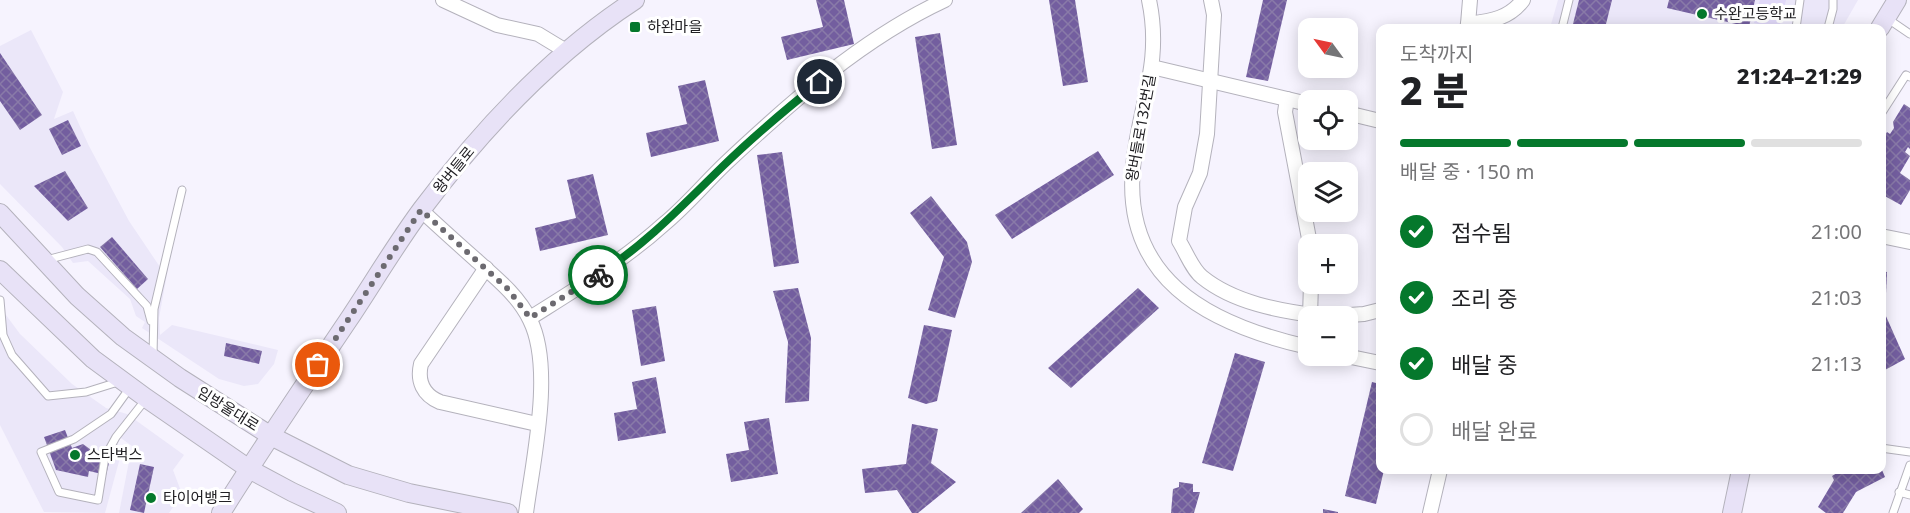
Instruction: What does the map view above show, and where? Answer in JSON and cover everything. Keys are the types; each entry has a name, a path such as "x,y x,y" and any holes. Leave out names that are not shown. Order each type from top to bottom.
{"main road":[{"name":"왕버들로","path":"221,513 421,210 494,123 566,51 609,17 636,0"},
{"path":"1883,23 1897,0"},
{"name":"임방울대로","path":"0,213 77,296 123,338 180,378 271,436 348,475 409,493 508,513"},
{"path":"0,270 93,359 146,398 249,469 338,513"},
{"path":"1732,513 1740,474"}],"street":[{"path":"443,0 497,25 538,34 566,51"},
{"path":"530,318 625,257 666,223 771,122 854,55 917,13 945,0"},
{"name":"왕버들로132번길","path":"1149,0 1154,26 1152,67 1134,156 1131,191 1137,228 1146,248 1169,281 1198,306 1224,320 1271,339 1298,342"},
{"path":"1211,0 1214,15 1206,144 1200,172 1185,207 1179,241 1200,276 1235,297 1298,314"},
{"path":"1214,15 1224,0"},
{"path":"1468,24 1470,0"},
{"path":"1478,24 1497,20 1515,10 1522,0"},
{"path":"1152,67 1298,102"},
{"path":"1287,99 1285,112 1308,234"},
{"path":"1358,116 1376,120"},
{"path":"421,210 508,289 530,318 539,343 542,368 526,513"},
{"path":"1886,237 1910,242"},
{"path":"486,268 422,364 418,376 423,389 431,398 440,402 537,424"},
{"path":"1358,314 1376,311"},
{"path":"1358,358 1376,362"},
{"path":"1430,513 1439,474"}],"lane":[{"path":"1563,24 1569,0"},
{"path":"1797,24 1800,0"},
{"path":"1829,24 1833,0"},
{"path":"1886,24 1910,34"},
{"path":"1886,101 1906,75 1910,77"},
{"path":"153,359 153,326 158,286 182,190"},
{"path":"44,261 88,249 97,252 147,306 153,326"},
{"path":"0,300 3,335 12,355 48,396 86,392 127,383"},
{"path":"127,383 111,414 74,439 41,452 59,492 98,501 105,457 116,437 146,398"},
{"path":"1886,449 1910,452"},
{"path":"1893,513 1910,465"},
{"path":"1899,492 1910,495"}],"shaded area":[{"name":"수완고등학교","path":"1558,0 1858,0 1844,24 1551,24"},
{"path":"1760,0 1786,0 1780,24 1754,23"},
{"path":"31,30 63,92 54,119 73,111 129,221 160,267 168,269 159,318 160,335 172,325 278,350 274,364 258,384 244,386 219,379 142,328 145,322 136,316 130,299 88,261 73,263 62,247 0,184 0,46"},
{"path":"0,307 20,334 72,384 106,408 127,414 184,455 173,470 182,494 169,513 119,513 132,446 114,433 121,454 105,513 44,512 0,425"}],"building":[{"path":"816,0 844,0 854,44 787,60 781,37 823,27"},
{"path":"1049,0 1075,0 1088,82 1063,86"},
{"path":"1263,0 1287,0 1268,81 1246,77"},
{"path":"1579,0 1612,0 1606,24 1573,24"},
{"path":"1669,0 1755,0 1750,24 1736,24 1667,8"},
{"path":"940,33 957,145 932,149 915,37"},
{"path":"0,53 42,115 20,130 0,101"},
{"path":"705,80 719,141 651,157 646,133 687,124 678,86"},
{"path":"1904,104 1910,108 1910,149 1908,147 1905,152 1910,156 1900,173 1910,180 1910,190 1901,205 1886,197 1886,134 1890,134 1894,128 1893,122"},
{"path":"68,120 81,146 62,155 49,129"},
{"path":"1098,151 1114,175 1012,239 995,215"},
{"path":"782,152 799,263 774,267 757,155"},
{"path":"65,171 88,208 68,221 34,186"},
{"path":"593,174 608,235 540,251 535,228 576,218 567,180"},
{"path":"931,196 967,242 972,262 955,318 928,310 944,257 910,213"},
{"path":"112,237 148,279 137,289 100,247"},
{"path":"798,288 811,338 809,401 785,403 788,342 773,291"},
{"path":"1138,288 1159,308 1071,388 1048,368"},
{"path":"656,306 665,361 641,366 632,310"},
{"path":"1886,316 1905,359 1886,369"},
{"path":"924,325 952,330 937,401 926,404 908,398"},
{"path":"226,343 262,351 259,364 224,356"},
{"path":"1235,353 1265,362 1233,471 1202,463"},
{"path":"656,377 666,433 618,441 614,413 637,409 632,382"},
{"path":"1372,382 1376,383 1376,474 1383,474 1376,504 1345,496"},
{"path":"769,418 778,474 731,482 726,454 749,450 744,422"},
{"path":"912,424 938,429 931,463 956,482 918,513 912,513 897,490 865,493 862,469 906,464"},
{"name":"스타벅스","path":"65,430 72,448 83,444 109,463 106,475 89,471 88,477 56,470 44,437"},
{"path":"140,464 154,467 144,513 130,510"},
{"path":"1835,474 1884,474 1885,477 1856,492 1843,513 1826,513 1818,507 1834,480 1832,476"},
{"path":"1058,479 1083,509 1079,513 1021,513"},
{"path":"1179,482 1193,484 1193,492 1200,492 1194,513 1171,513 1173,489 1179,487"},
{"path":"1323,509 1338,512 1338,513 1323,513"}],"way so far":[{"path":"318,365 421,210 508,289 530,318 598,275"}],"place":[{"name":"수완고등학교","path":"1702,14"},
{"name":"하완마을","path":"635,27"},
{"name":"스타벅스","path":"75,455"},
{"name":"타이어뱅크","path":"151,498"}],"route":[{"path":"598,275 625,257 666,223 771,122 820,82"}]}
